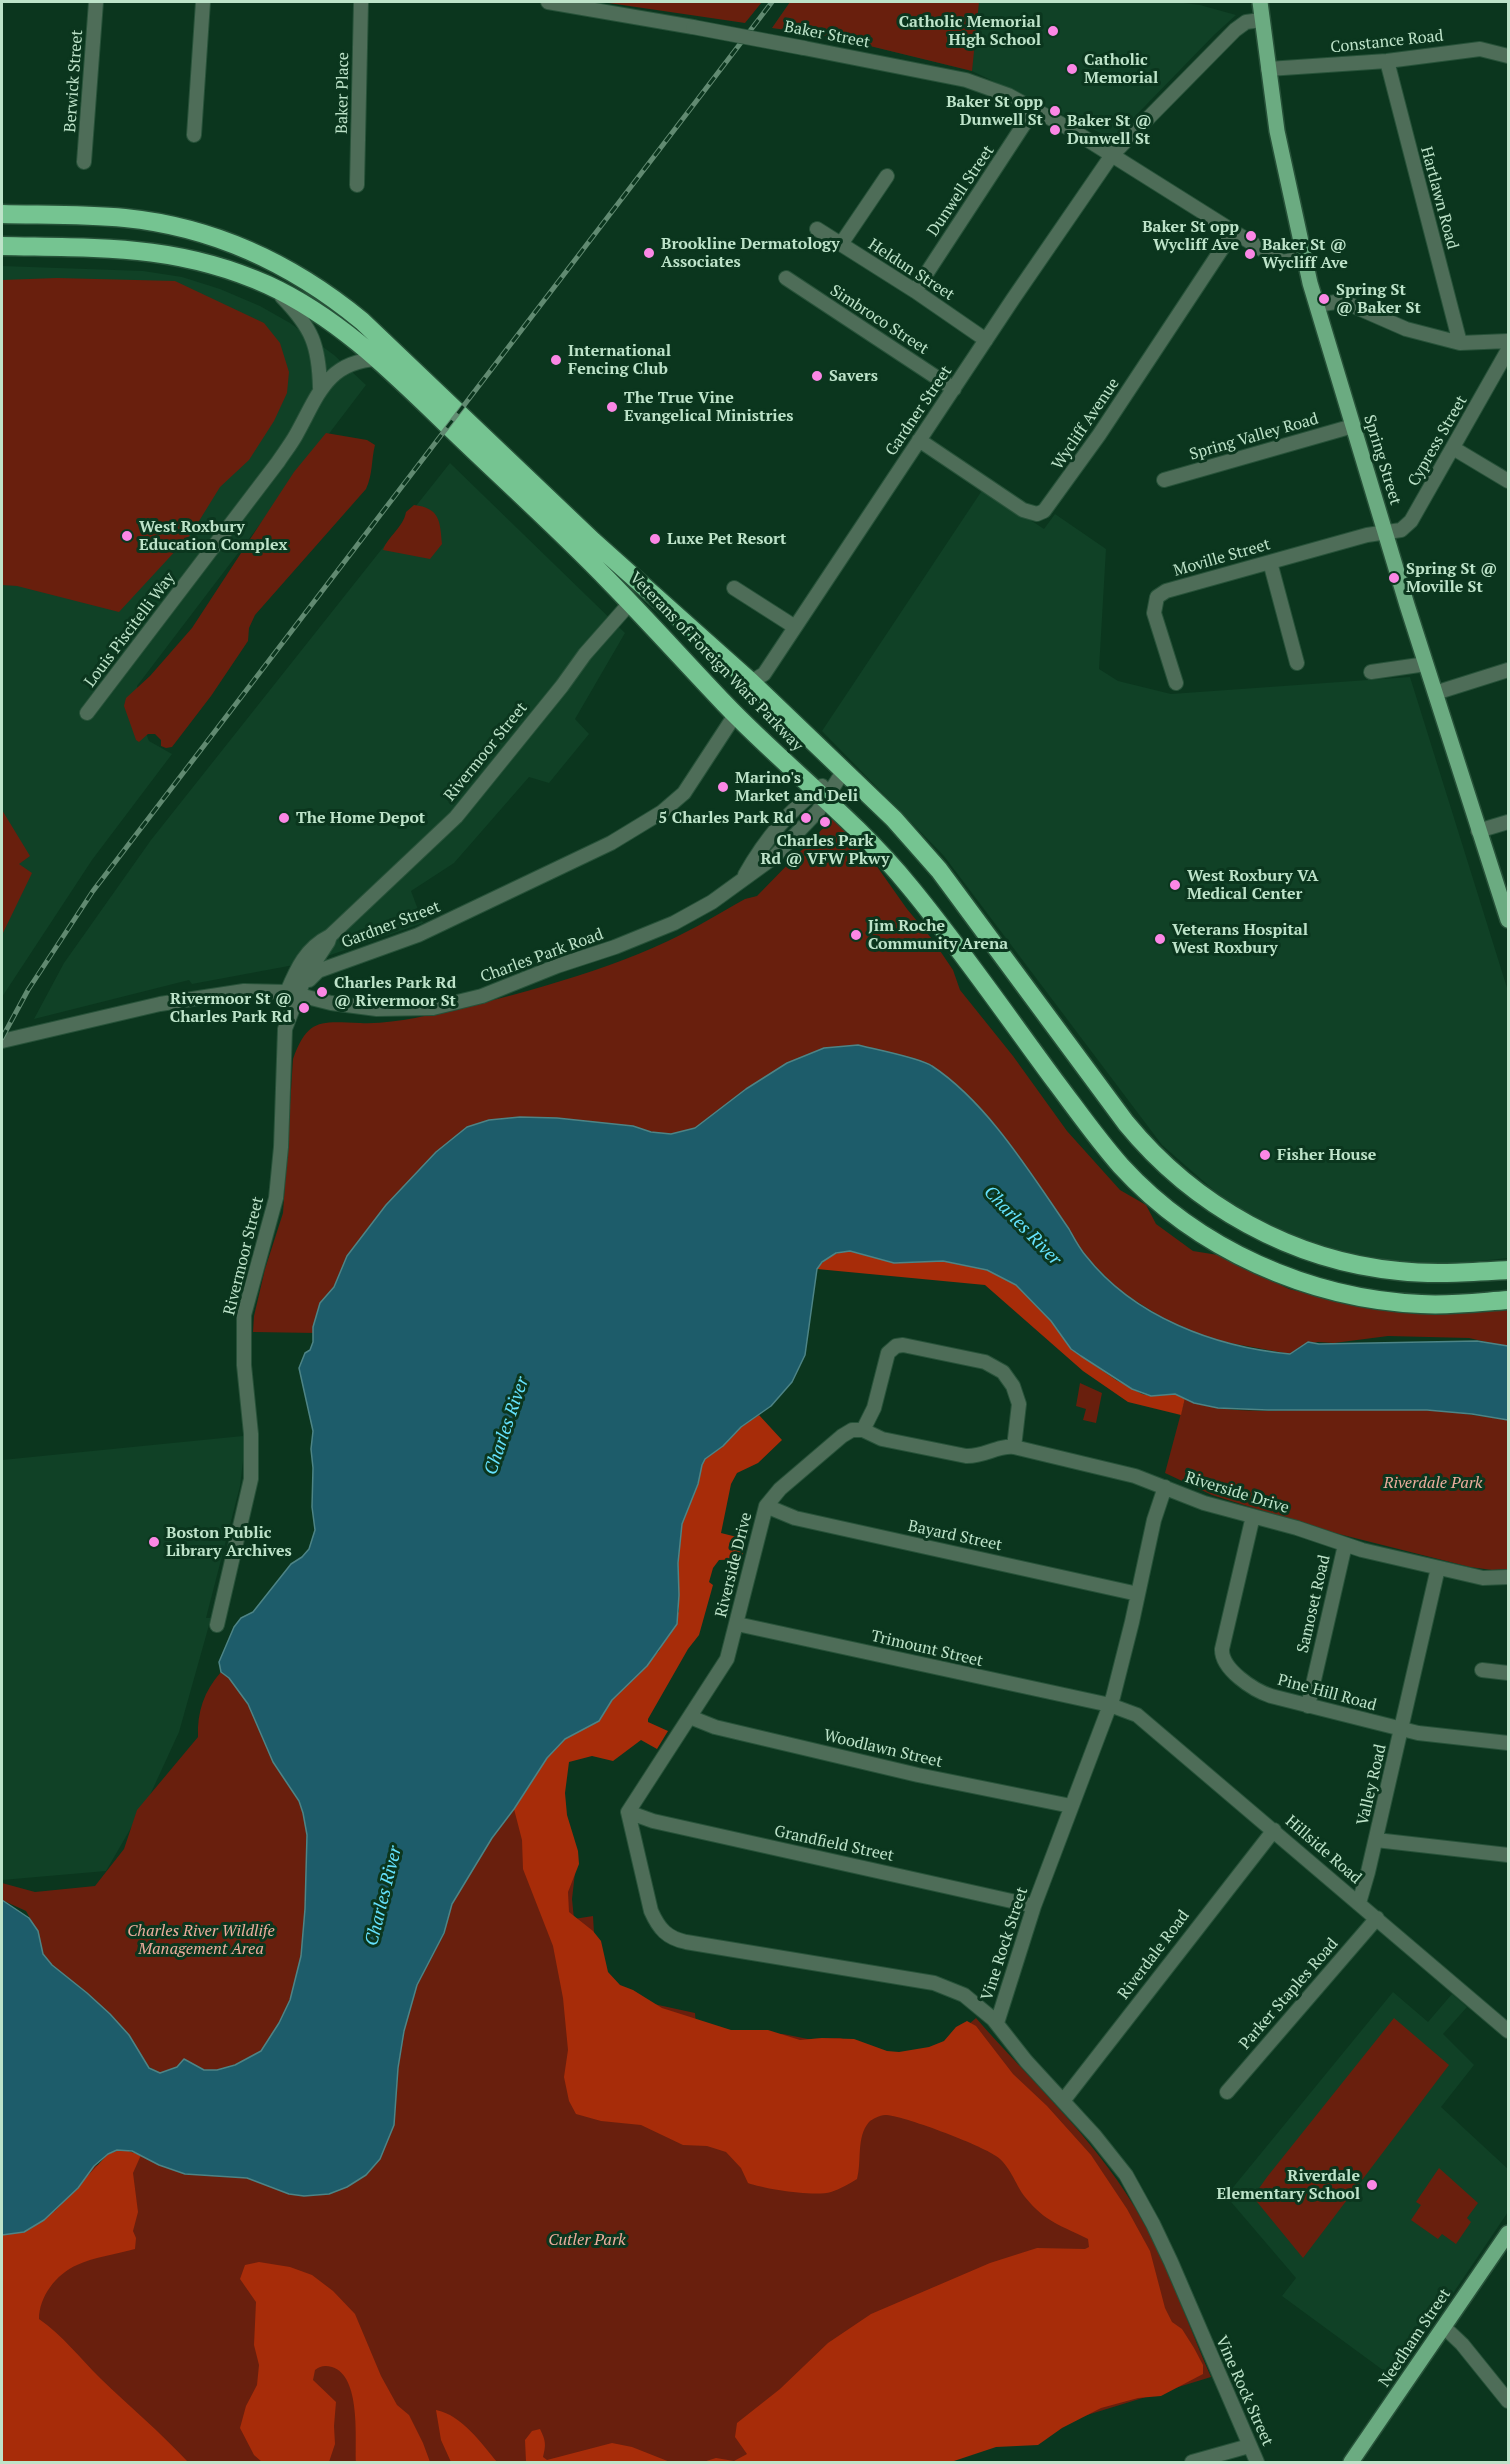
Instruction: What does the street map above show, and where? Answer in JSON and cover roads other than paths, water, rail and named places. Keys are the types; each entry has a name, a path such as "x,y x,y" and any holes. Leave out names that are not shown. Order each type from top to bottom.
{"highway":[{"name":"Veterans of Foreign Wars Parkway","path":"2,214 107,216 165,224 237,245 306,279 362,321 593,542 751,682 894,819 939,870 1138,1137 1193,1189 1224,1210 1274,1238 1336,1260 1410,1272 1509,1270"},
{"name":"Veterans of Foreign Wars Parkway","path":"2,246 110,248 167,253 220,267 274,289 328,319 377,359 582,554 735,715 871,842 910,886 1100,1141 1131,1176 1174,1213 1213,1241 1239,1256 1318,1288 1365,1298 1421,1305 1509,1300"},
{"path":"1174,1213 1193,1189"}],"main road":[{"name":"Spring Street","path":"1260,2 1284,170 1304,258 1384,531 1509,920"},
{"name":"Needham Street","path":"1351,2463 1509,2233"}],"street":[{"name":"Berwick Street","path":"84,162 96,2"},
{"path":"194,135 203,2"},
{"name":"Baker Place","path":"357,185 361,2"},
{"name":"Baker Street","path":"548,2 693,27 966,80 1008,95 1034,109 1112,155 1282,262 1304,258"},
{"name":"Gardner Street","path":"751,682 764,674 1112,155 1235,30 1246,22 1261,20"},
{"name":"Constance Road","path":"1268,69 1387,61 1480,49 1509,56"},
{"name":"Hartlawn Road","path":"1387,61 1460,343"},
{"name":"Dunwell Street","path":"915,291 1034,109"},
{"path":"842,244 887,176"},
{"name":"Heldun Street","path":"817,228 986,340"},
{"name":"Wycliff Avenue","path":"919,440 1023,510 1037,514 1044,511 1099,435 1233,232"},
{"name":"Simbroco Street","path":"786,278 954,389"},
{"path":"274,289 304,320 313,338 320,367 320,388"},
{"path":"1317,305 1342,301 1406,329 1460,343 1509,341"},
{"name":"Cypress Street","path":"1384,531 1401,530 1411,521 1509,350"},
{"name":"Louis Piscitelli Way","path":"87,713 278,462 295,438 320,388 347,366 360,360 377,359"},
{"name":"Spring Valley Road","path":"1164,480 1353,426"},
{"path":"1453,448 1509,481"},
{"name":"Moville Street","path":"1176,683 1154,613 1157,597 1166,591 1384,531"},
{"path":"1270,562 1297,663"},
{"path":"734,588 795,627"},
{"name":"Rivermoor Street","path":"217,1625 251,1479 251,1434 244,1365 244,1315 276,1198 285,1029 293,993 330,936 456,817 562,686 585,654 630,603"},
{"path":"1371,672 1426,664"},
{"path":"1435,693 1509,670"},
{"name":"Gardner Street","path":"293,993 318,971 418,935 611,843 662,812 684,794 735,715"},
{"name":"Charles Park Road","path":"293,993 331,1003 376,1009 433,1008 482,996 557,966 615,947 674,923 712,902 774,857 818,811 821,794 844,770"},
{"path":"1479,831 1509,822"},
{"path":"6,1041 160,1004 244,990 293,993"},
{"path":"863,1430 874,1408 888,1353 896,1346 903,1345 985,1362 1003,1372 1013,1386 1018,1404 1014,1447"},
{"name":"Riverside Drive","path":"628,1812 727,1659 759,1525 766,1506 780,1489 852,1430 863,1430 882,1439 966,1456 979,1456 1005,1446 1014,1447 1135,1476 1204,1503 1345,1545 1482,1578 1509,1577"},
{"name":"Vine Rock Street","path":"1165,1487 1154,1520 1110,1705 1034,1906 997,2023 1026,2061 1109,2152 1137,2193 1171,2262 1257,2463"},
{"name":"Bayard Street","path":"766,1506 795,1518 1138,1594"},
{"name":"Pine Hill Road","path":"1252,1516 1222,1657 1226,1664 1260,1692 1308,1706 1401,1730 1435,1736 1509,1743"},
{"name":"Samoset Road","path":"1308,1706 1345,1545"},
{"name":"Valley Road","path":"1359,1903 1376,1840 1438,1568"},
{"name":"Trimount Street","path":"737,1624 1110,1705"},
{"path":"1482,1670 1509,1673"},
{"name":"Hillside Road","path":"1110,1705 1142,1718 1509,2031"},
{"name":"Woodlawn Street","path":"690,1717 715,1727 906,1772 1071,1806"},
{"path":"628,1812 648,1902 658,1926 667,1936 686,1942 934,1983 968,1998 997,2023"},
{"name":"Grandfield Street","path":"628,1812 653,1821 1034,1906"},
{"name":"Riverdale Road","path":"1063,2101 1274,1830"},
{"path":"1376,1840 1509,1855"},
{"name":"Parker Staples Road","path":"1227,2092 1377,1918"},
{"path":"1444,2327 1462,2344 1509,2401"},
{"path":"1192,2463 1249,2446"}],"water":[{"name":"Charles River","path":"858,1045 926,1063 952,1081 972,1099 1007,1141 1086,1256 1105,1277 1152,1312 1205,1336 1233,1344 1290,1354 1308,1342 1319,1344 1477,1341 1508,1346 1508,1420 1427,1410 1218,1408 1194,1403 1175,1394 1151,1396 1132,1389 1071,1349 1051,1321 1016,1285 987,1270 943,1261 894,1263 850,1251 836,1253 822,1262 817,1269 805,1355 792,1382 771,1406 741,1427 723,1446 705,1459 702,1465 698,1484 682,1524 678,1563 677,1624 647,1666 612,1700 599,1721 565,1739 547,1758 492,1838 452,1904 444,1933 417,1985 404,2031 398,2068 394,2125 380,2159 366,2175 347,2187 329,2194 304,2196 289,2194 247,2178 185,2174 159,2165 132,2151 117,2150 108,2154 94,2166 78,2188 44,2220 24,2232 2,2235 2,1900 29,1918 38,1931 43,1954 52,1965 110,2014 129,2035 149,2068 160,2073 177,2067 184,2059 204,2070 217,2070 235,2065 261,2051 279,2023 290,2000 301,1956 305,1909 307,1835 303,1813 299,1801 273,1762 248,1704 229,1678 221,1672 219,1662 234,1627 241,1618 253,1612 291,1564 309,1549 315,1530 312,1507 313,1431 299,1368 305,1353 310,1350 313,1342 313,1327 320,1303 334,1287 347,1256 386,1205 436,1152 467,1127 489,1120 520,1117 557,1118 633,1126 651,1132 671,1134 695,1128 746,1089 787,1063 824,1048"}],"railway":[{"path":"2,1038 28,990 93,891 772,2"}],"place":[{"name":"Catholic Memorial High School","path":"1053,31"},
{"name":"Catholic Memorial","path":"1072,69"},
{"name":"Baker St opp Dunwell St","path":"1055,111"},
{"name":"Baker St @ Dunwell St","path":"1055,130"},
{"name":"Baker St opp Wycliff Ave","path":"1251,236"},
{"name":"Brookline Dermatology Associates","path":"649,253"},
{"name":"Baker St @ Wycliff Ave","path":"1250,254"},
{"name":"Spring St @ Baker St","path":"1324,299"},
{"name":"International Fencing Club","path":"556,360"},
{"name":"Savers","path":"817,376"},
{"name":"The True Vine Evangelical Ministries","path":"612,407"},
{"name":"West Roxbury Education Complex","path":"127,536"},
{"name":"Luxe Pet Resort","path":"655,539"},
{"name":"Spring St @ Moville St","path":"1394,578"},
{"name":"Marino's Market and Deli","path":"723,787"},
{"name":"The Home Depot","path":"284,818"},
{"name":"5 Charles Park Rd","path":"806,818"},
{"name":"Charles Park Rd @ VFW Pkwy","path":"825,822"},
{"name":"West Roxbury VA Medical Center","path":"1175,885"},
{"name":"Jim Roche Community Arena","path":"856,935"},
{"name":"Veterans Hospital West Roxbury","path":"1160,939"},
{"name":"Charles Park Rd @ Rivermoor St","path":"322,992"},
{"name":"Rivermoor St @ Charles Park Rd","path":"304,1008"},
{"name":"Fisher House","path":"1265,1155"},
{"name":"Boston Public Library Archives","path":"154,1542"},
{"name":"Riverdale Elementary School","path":"1372,2185"}],"park label":[{"name":"Riverdale Park","path":"1433,1483"},
{"name":"Charles River Wildlife Management Area","path":"201,1940"},
{"name":"Cutler Park","path":"587,2240"}]}
